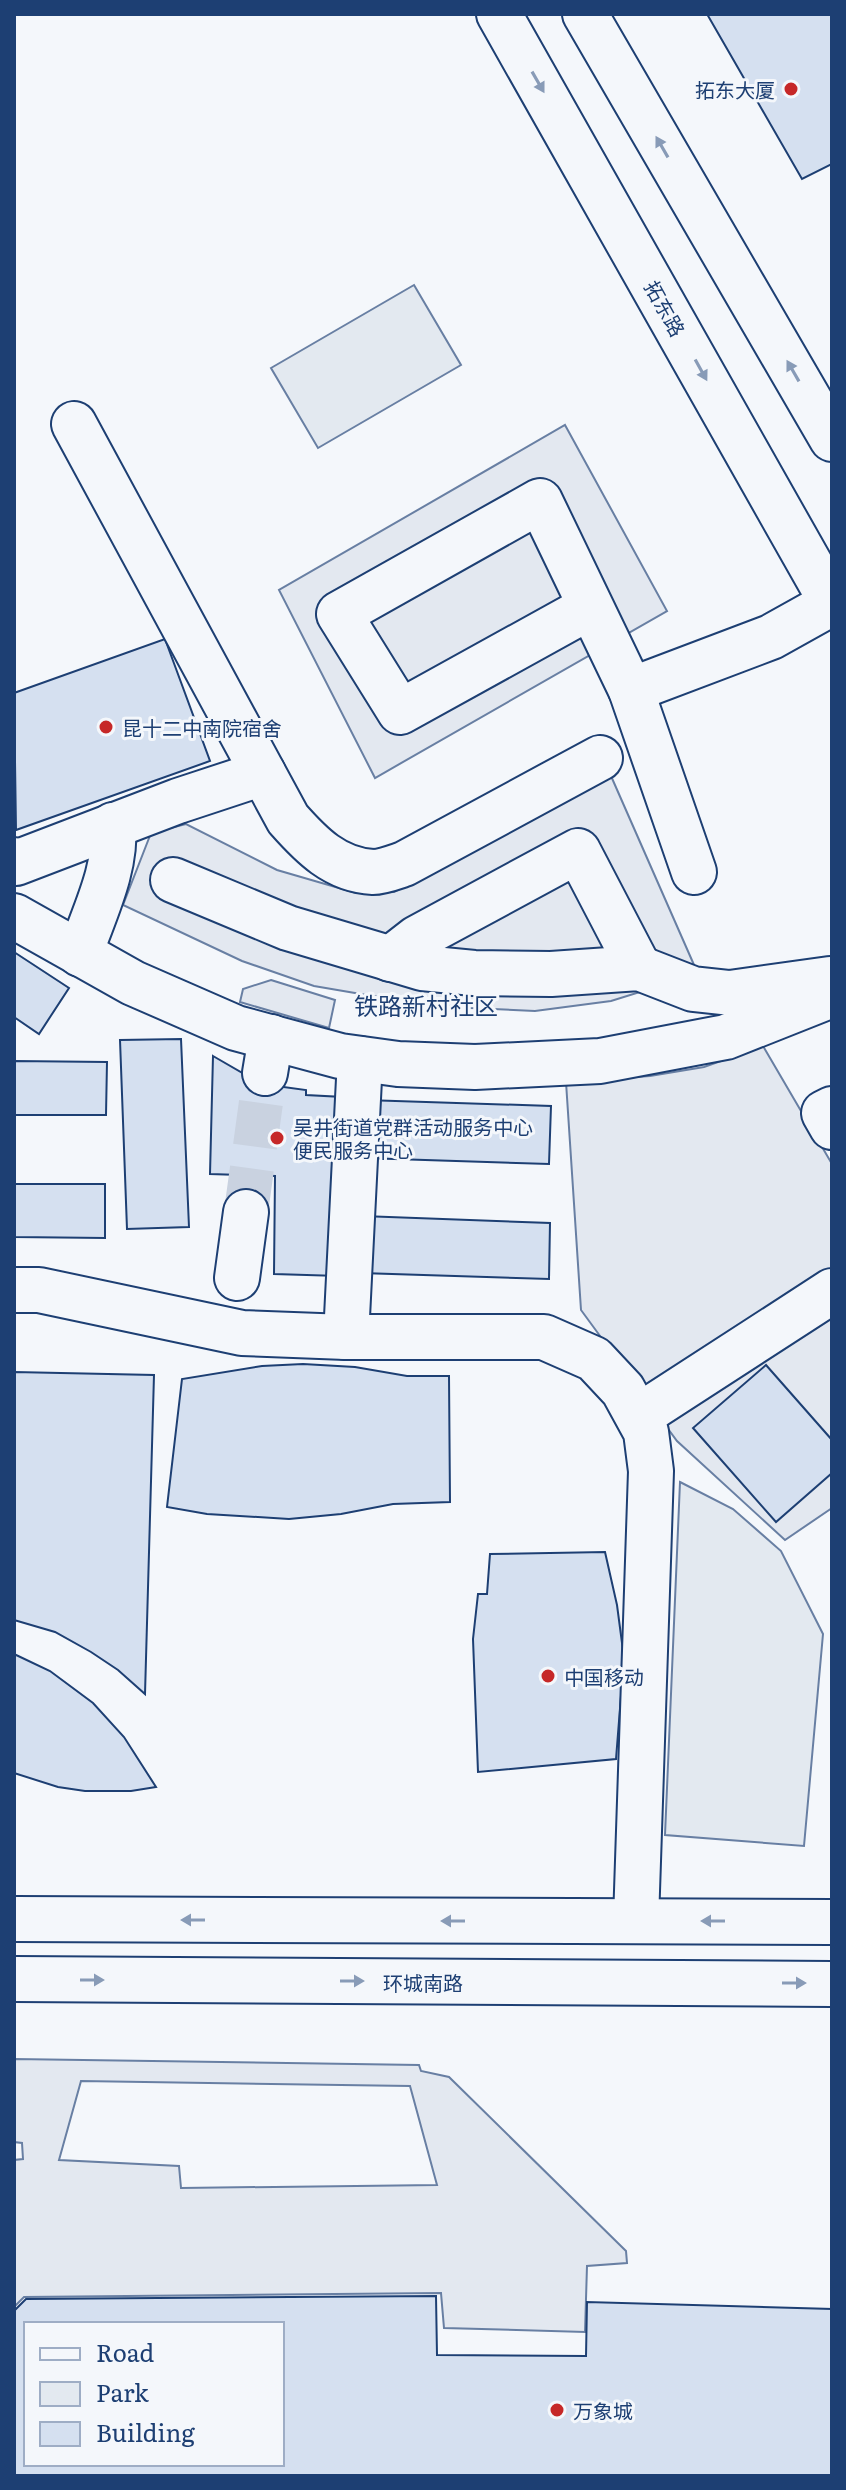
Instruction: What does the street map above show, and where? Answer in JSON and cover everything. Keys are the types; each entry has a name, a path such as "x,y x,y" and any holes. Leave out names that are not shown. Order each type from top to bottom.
{"main road":[{"name":"拓东路","path":"499,14 832,603"},
{"path":"585,14 832,439"},
{"path":"74,424 288,819 314,849 342,864 375,872 404,864 600,758"},
{"path":"590,607 400,712 339,614 540,501 631,690 694,872"},
{"path":"631,690 771,637 832,603"},
{"path":"14,860 16,863 113,825 263,773"},
{"path":"80,954 111,863 113,825"},
{"path":"390,959 417,938 578,851 639,968"},
{"path":"173,880 288,928 422,968 474,973 551,974 639,968 693,989 730,993 832,979"},
{"path":"14,916 133,983 236,1028 268,1055 475,1067 600,1061 726,1037 832,995"},
{"path":"346,1337 360,1059"},
{"path":"832,1109 824,1113 832,1127"},
{"path":"237,1278 246,1212"},
{"path":"14,1290 39,1290 242,1333 346,1337 544,1337 594,1359 623,1390 639,1416 646,1432 651,1471 636,1921"},
{"path":"639,1416 832,1291"},
{"path":"14,1919 832,1922"},
{"name":"环城南路","path":"14,1979 832,1984"}],"green space":[{"path":"414,285 461,365 318,448 271,368"},
{"path":"680,1482 733,1509 781,1551 823,1634 804,1846 665,1835"}],"shaded area":[{"path":"565,425 667,611 375,778 279,590"},
{"path":"611,776 698,974 611,1001 535,1011 470,1008 396,1000 314,986 242,961 123,905 151,833 186,824 277,870 356,893 394,892"},
{"path":"271,980 335,1000 329,1028 240,1002 243,989"},
{"path":"763,1046 832,1164 832,1508 785,1540 677,1441 581,1310 566,1082 650,1076 704,1067"},
{"path":"14,2059 419,2065 421,2071 449,2077 626,2251 627,2263 587,2266 585,2332 444,2328 441,2293 24,2297 14,2307 14,2160 23,2159 22,2143 14,2142","holes":["81,2081 410,2086 437,2185 181,2188 179,2166 59,2160"]}],"building":[{"name":"拓东大厦","path":"707,14 832,14 832,164 802,179"},
{"name":"昆十二中南院宿舍","path":"165,639 210,761 16,830 14,693"},
{"path":"14,952 69,988 39,1034 14,1017"},
{"path":"181,1039 189,1227 127,1229 120,1040"},
{"name":"吴井街道党群活动服务中心 便民服务中心","path":"213,1056 269,1085 306,1090 306,1095 343,1097 339,1276 274,1274 275,1176 210,1174"},
{"path":"14,1061 107,1062 106,1115 14,1115"},
{"path":"365,1100 551,1106 549,1164 364,1158"},
{"path":"14,1184 105,1184 105,1238 14,1237"},
{"path":"362,1216 550,1223 549,1279 361,1273"},
{"path":"303,1364 355,1367 407,1376 449,1376 450,1502 393,1504 341,1514 289,1519 207,1514 167,1507 182,1379 262,1366"},
{"path":"766,1365 832,1440 832,1473 776,1522 693,1428"},
{"path":"14,1372 154,1375 145,1694 91,1652 55,1632 14,1620"},
{"name":"中国移动","path":"605,1552 617,1605 624,1658 616,1759 478,1772 473,1639 478,1594 487,1594 490,1554"},
{"path":"14,1654 50,1671 93,1703 124,1737 156,1787 131,1791 85,1791 58,1787 14,1773"},
{"name":"万象城","path":"436,2296 437,2355 586,2356 587,2302 832,2309 832,2476 14,2476 14,2311 26,2299"}],"tunnel":[{"path":"246,1212 265,1073"}],"place":[{"name":"拓东大厦","path":"791,89"},
{"name":"昆十二中南院宿舍","path":"106,727"},
{"name":"吴井街道党群活动服务中心 便民服务中心","path":"277,1138"},
{"name":"中国移动","path":"548,1676"},
{"name":"万象城","path":"557,2410"}],"district":[{"name":"铁路新村社区","path":"426,1004"}]}
